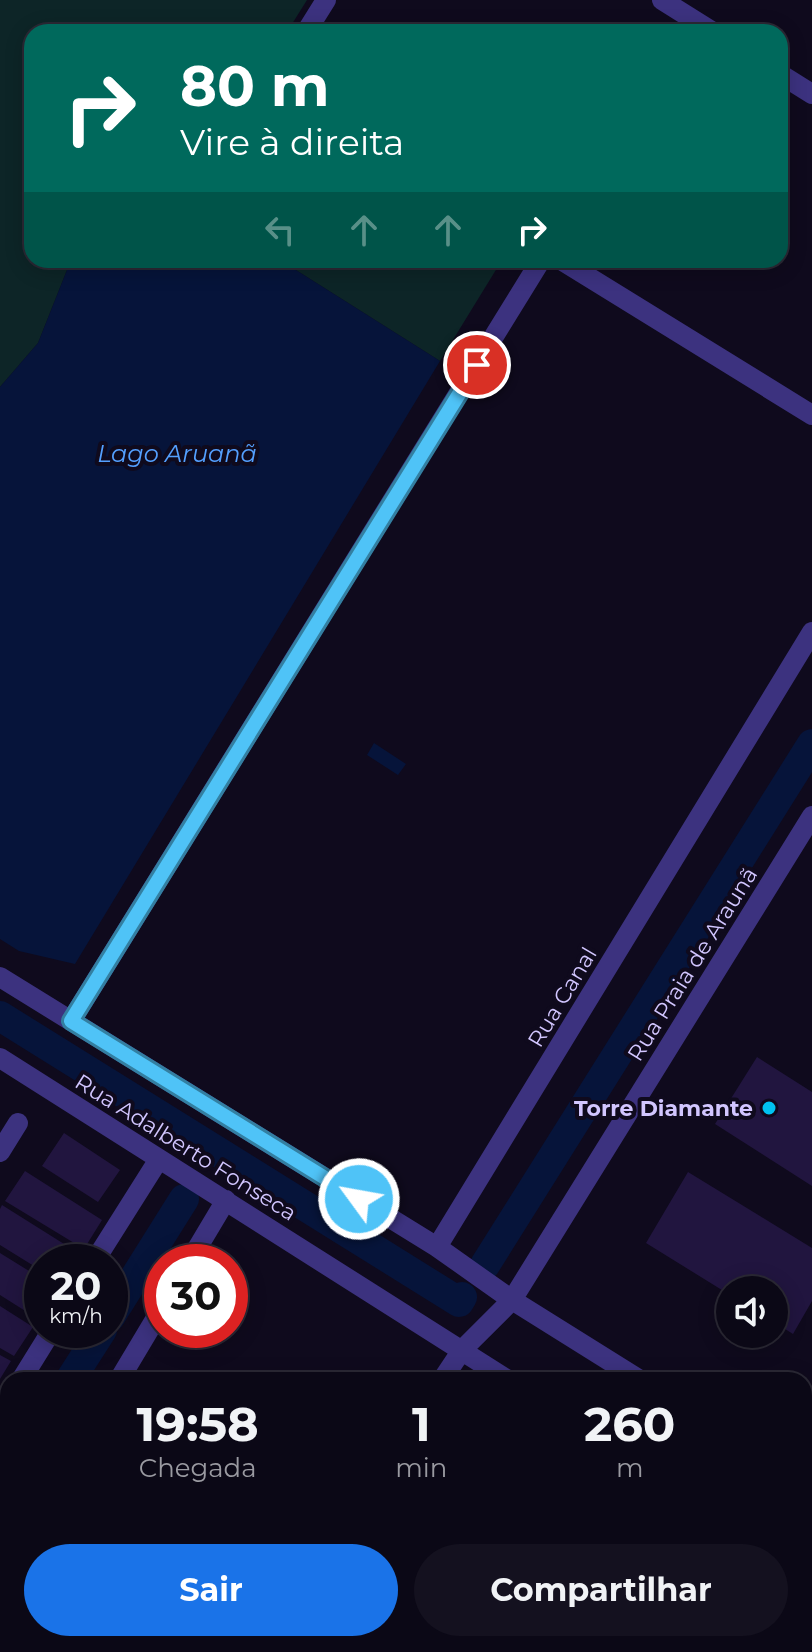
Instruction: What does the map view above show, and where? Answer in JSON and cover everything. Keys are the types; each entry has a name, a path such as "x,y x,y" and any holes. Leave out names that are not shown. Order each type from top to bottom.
{"street":[{"path":"311,24 326,0"},
{"path":"662,0 700,24"},
{"path":"788,79 812,94"},
{"path":"71,1021 536,268"},
{"path":"574,268 812,415"},
{"name":"Rua Canal","path":"437,1247 812,632"},
{"name":"Rua Praia de Araunã","path":"512,1300 812,816"},
{"path":"0,977 437,1247 512,1300 627,1372"},
{"name":"Rua Adalberto Fonseca","path":"0,1058 496,1372"},
{"path":"0,1152 18,1123"},
{"path":"105,1244 159,1159"},
{"path":"200,1244 226,1200"},
{"path":"447,1372 462,1350 512,1300"},
{"path":"124,1372 144,1338"},
{"path":"26,1372 41,1348"}],"green space":[{"path":"0,0 307,0 292,24 24,24 24,268 68,268 38,343 0,387"},
{"path":"293,268 497,268 440,361"}],"water":[{"name":"Lago Aruanã","path":"68,268 293,268 440,361 75,964 19,951 0,939 0,387 38,343"},
{"path":"374,743 406,764 398,775 367,755"}],"building":[{"name":"Torre Diamante","path":"757,1057 812,1092 812,1186 715,1124"},
{"path":"64,1133 120,1170 98,1202 42,1166"},
{"path":"25,1171 102,1220 87,1244 76,1244 5,1201"},
{"path":"688,1172 812,1248 812,1301 793,1334 788,1331 788,1276 716,1276 716,1286 646,1243"},
{"path":"2,1205 64,1244 24,1244 24,1260 0,1245"},
{"path":"0,1253 24,1268 24,1310 0,1295"},
{"path":"0,1306 24,1321 24,1341 14,1356 0,1348"},
{"path":"0,1355 11,1361 4,1372 0,1372"}],"waterway":[{"path":"485,1265 812,744"},
{"path":"0,1016 459,1302 462,1297"},
{"path":"128,1288 184,1199"},
{"path":"75,1372 90,1348"}],"place":[{"name":"Torre Diamante","path":"769,1108"}],"route":[{"path":"359,1199 71,1021 477,365"}]}
